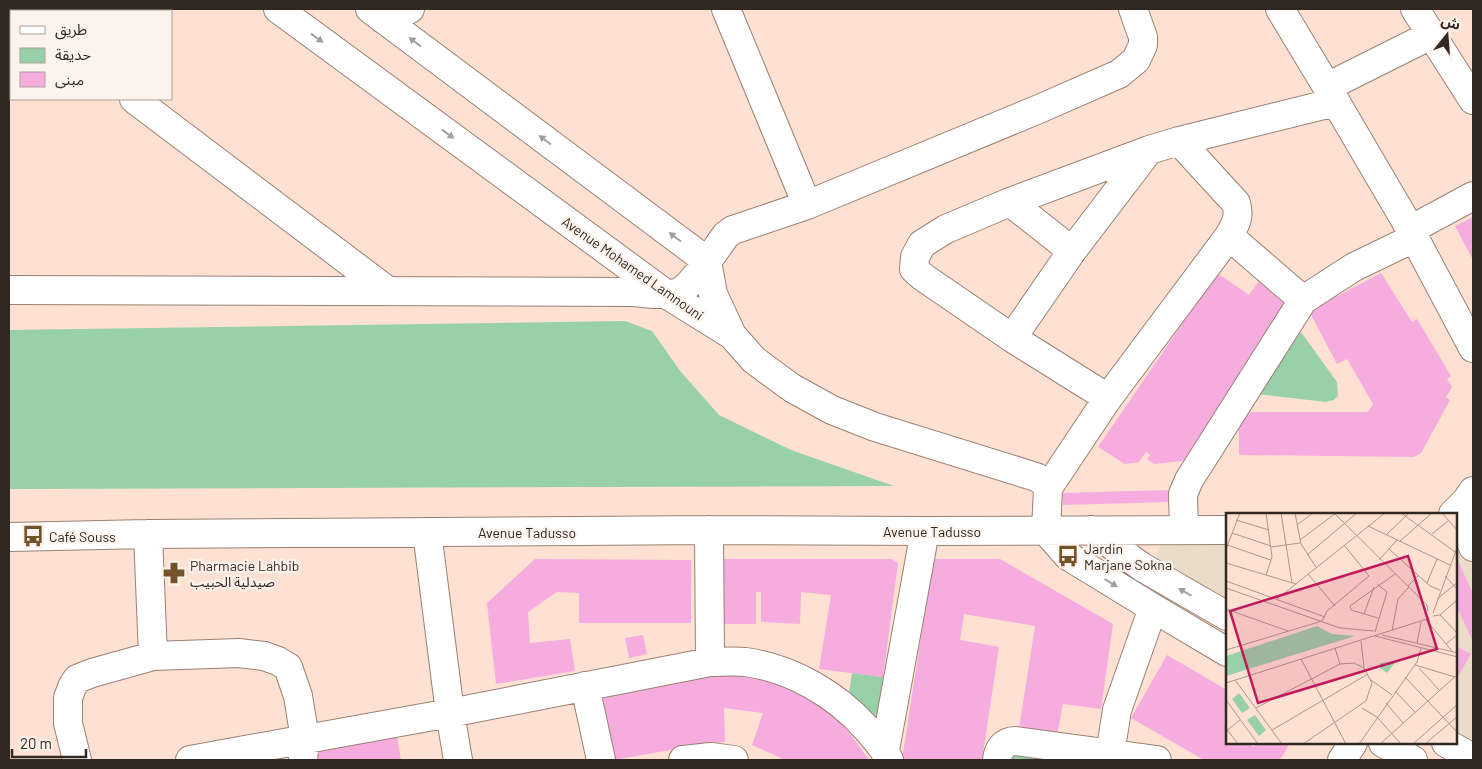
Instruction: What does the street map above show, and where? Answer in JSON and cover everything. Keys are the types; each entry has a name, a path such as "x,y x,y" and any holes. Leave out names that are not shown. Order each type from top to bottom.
{"street":[{"name":"Avenue Mohamed Lamnouni","path":"278,9 666,294 732,335"},
{"path":"377,14 410,9"},
{"path":"726,9 808,205"},
{"path":"9,290 633,292 666,294 678,292 688,286 726,235 733,230 808,205 1119,74 1136,60 1143,45 1133,9"},
{"path":"1280,9 1412,234 1473,348"},
{"path":"1415,9 1473,100"},
{"path":"377,14 707,261"},
{"path":"1108,398 1012,338 914,269 914,256 922,244 946,229 1010,202 1149,150 1332,95 1431,35"},
{"path":"135,100 388,291"},
{"path":"1180,141 1236,203 1239,214 1235,226 1108,398 1048,488 1046,531 1068,556 1226,651"},
{"path":"1012,338 1072,252 1149,150"},
{"path":"1184,530 1183,494 1188,480 1302,300 1473,196"},
{"path":"1010,202 1072,252"},
{"path":"1229,236 1302,300"},
{"name":"Avenue Mohamed Lamnouni","path":"707,261 713,294 732,335"},
{"path":"732,335 754,360 792,388 832,410 875,427 1036,476 1048,488"},
{"path":"1464,528 1466,501 1473,491"},
{"path":"709,530 710,662"},
{"name":"Avenue Tadusso","path":"9,537 148,534 709,530 1226,530"},
{"path":"1091,530 1142,567 1226,615"},
{"path":"887,755 925,531"},
{"path":"427,532 450,713 458,760"},
{"path":"148,534 152,656"},
{"path":"1110,754 1118,710 1152,608"},
{"path":"76,760 68,723 68,698 77,679 84,675 152,656 239,653 278,660 288,667 298,696 304,750"},
{"path":"190,760 304,750 450,713 710,662 745,662 781,670 822,690 853,714 887,755"},
{"path":"585,686 601,760"},
{"path":"997,760 999,751 1006,743 1011,741 1157,760"},
{"path":"1342,760 1352,744"},
{"path":"1386,744 1413,760"},
{"path":"1448,744 1473,758"},
{"path":"682,760 719,759"}],"shaded area":[{"path":"1162,544 1226,545 1226,601 1154,559"},
{"path":"1457,547 1473,548 1473,746 1457,737"}],"green space":[{"path":"625,321 652,331 681,372 719,415 791,450 894,486 9,489 9,330"},
{"path":"1301,332 1337,382 1338,396 1334,400 1326,402 1257,394"},
{"path":"852,673 883,677 878,714 876,716 849,694"},
{"path":"1011,753 1109,760 1008,760"}],"building":[{"path":"1473,217 1473,260 1455,226"},
{"path":"1217,273 1249,295 1261,278 1295,301 1183,461 1154,464 1147,459 1150,455 1146,452 1139,462 1125,464 1098,447"},
{"path":"1381,273 1412,322 1417,319 1451,376 1447,379 1452,387 1446,397 1450,400 1421,453 1414,457 1239,455 1239,426 1251,412 1368,412 1373,404 1347,359 1337,364 1309,311"},
{"path":"1169,490 1170,502 1063,505 1062,493"},
{"path":"1457,558 1473,594 1473,642 1457,607"},
{"path":"535,559 691,560 691,623 579,623 579,593 557,592 528,612 530,643 570,639 575,671 496,684 487,603"},
{"path":"722,559 891,559 898,563 883,677 819,669 831,595 801,592 800,624 761,622 761,592 756,592 756,624 722,624"},
{"path":"933,559 1000,559 1113,624 1101,709 1063,704 1057,735 1019,729 1035,626 964,614 960,640 999,647 982,760 902,760"},
{"path":"643,635 647,654 629,658 625,638"},
{"path":"1457,647 1471,654 1457,678"},
{"path":"1167,655 1226,689 1226,744 1249,744 1254,747 1256,744 1289,744 1280,760 1204,760 1131,718"},
{"path":"727,674 773,681 797,691 838,720 869,760 783,760 752,745 763,713 724,708 725,742 614,760 602,695 704,676"},
{"path":"397,737 401,760 318,760 317,750"}],"place":[{"name":"Café Souss","path":"33,536"},
{"name":"Jardin Marjane Sokna","path":"1068,556"},
{"name":"Pharmacie Lahbib صيدلية الحبيب","path":"174,573"}]}
